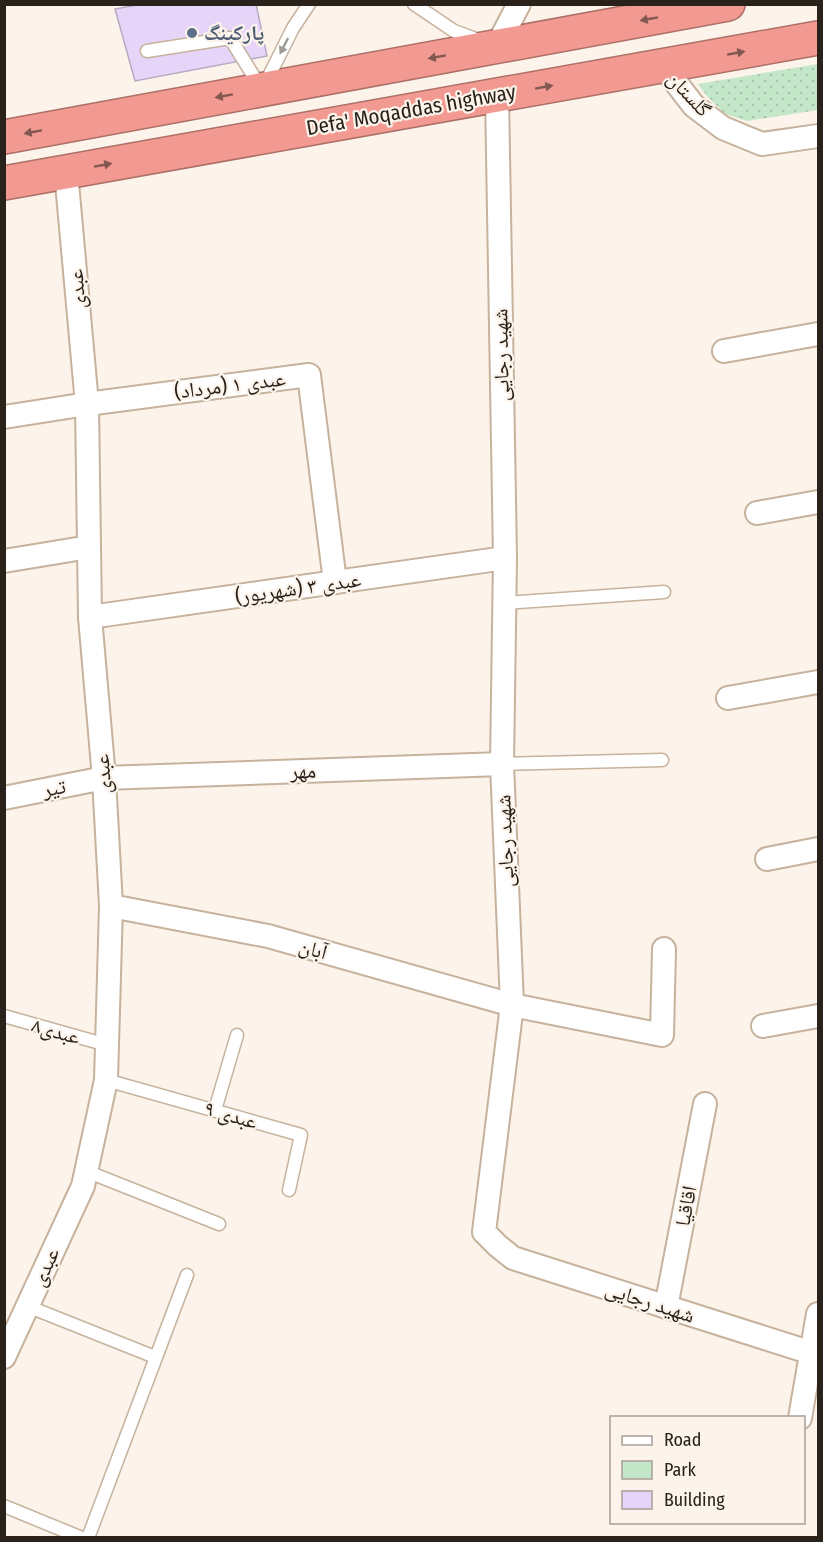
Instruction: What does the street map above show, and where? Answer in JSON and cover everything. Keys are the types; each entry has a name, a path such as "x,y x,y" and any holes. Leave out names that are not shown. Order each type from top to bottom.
{"highway":[{"path":"4,137 728,4"},
{"name":"Defa' Moqaddas highway","path":"4,183 819,38"}],"street":[{"path":"497,46 519,4"},
{"name":"گلستان","path":"663,66 694,106 723,128 762,144 819,136"},
{"name":"شهید رجایی","path":"497,95 505,558 502,764 512,1005 484,1232 513,1258 812,1353"},
{"name":"عبدی","path":"4,1357 82,1186 106,1080 111,906 104,778 90,617 87,404 66,172"},
{"path":"724,351 819,334"},
{"name":"عبدی ۱ (مرداد)","path":"87,404 309,375 335,582"},
{"path":"4,417 87,404"},
{"path":"757,513 819,502"},
{"path":"4,561 89,547"},
{"name":"عبدی ۳ (شهریور)","path":"90,617 505,558"},
{"path":"728,698 819,682"},
{"name":"مهر","path":"104,778 502,764"},
{"name":"تیر","path":"4,798 104,778"},
{"path":"767,859 819,849"},
{"name":"آبان","path":"111,906 268,936 512,1005 662,1035 664,949"},
{"path":"763,1026 819,1016"},
{"name":"اقاقیا","path":"666,1307 705,1104"},
{"path":"800,1416 819,1314"}],"lane":[{"path":"262,90 293,28 309,4"},
{"path":"414,4 454,31 497,46"},
{"path":"147,51 230,38 262,90"},
{"path":"504,603 664,592"},
{"path":"502,764 662,760"},
{"name":"عبدی۸","path":"4,1016 107,1045"},
{"path":"215,1110 237,1035"},
{"name":"عبدی ۹","path":"106,1080 301,1135 290,1190"},
{"path":"86,1171 219,1224"},
{"path":"88,1538 154,1357 187,1275"},
{"path":"27,1306 154,1357"},
{"path":"4,1506 82,1538"}],"green space":[{"path":"818,64 818,110 747,121 725,114 698,84"}],"building":[{"name":"پارکینگ","path":"142,4 256,4 267,56 135,81 115,9"}],"place":[{"name":"پارکینگ","path":"192,33"}]}
